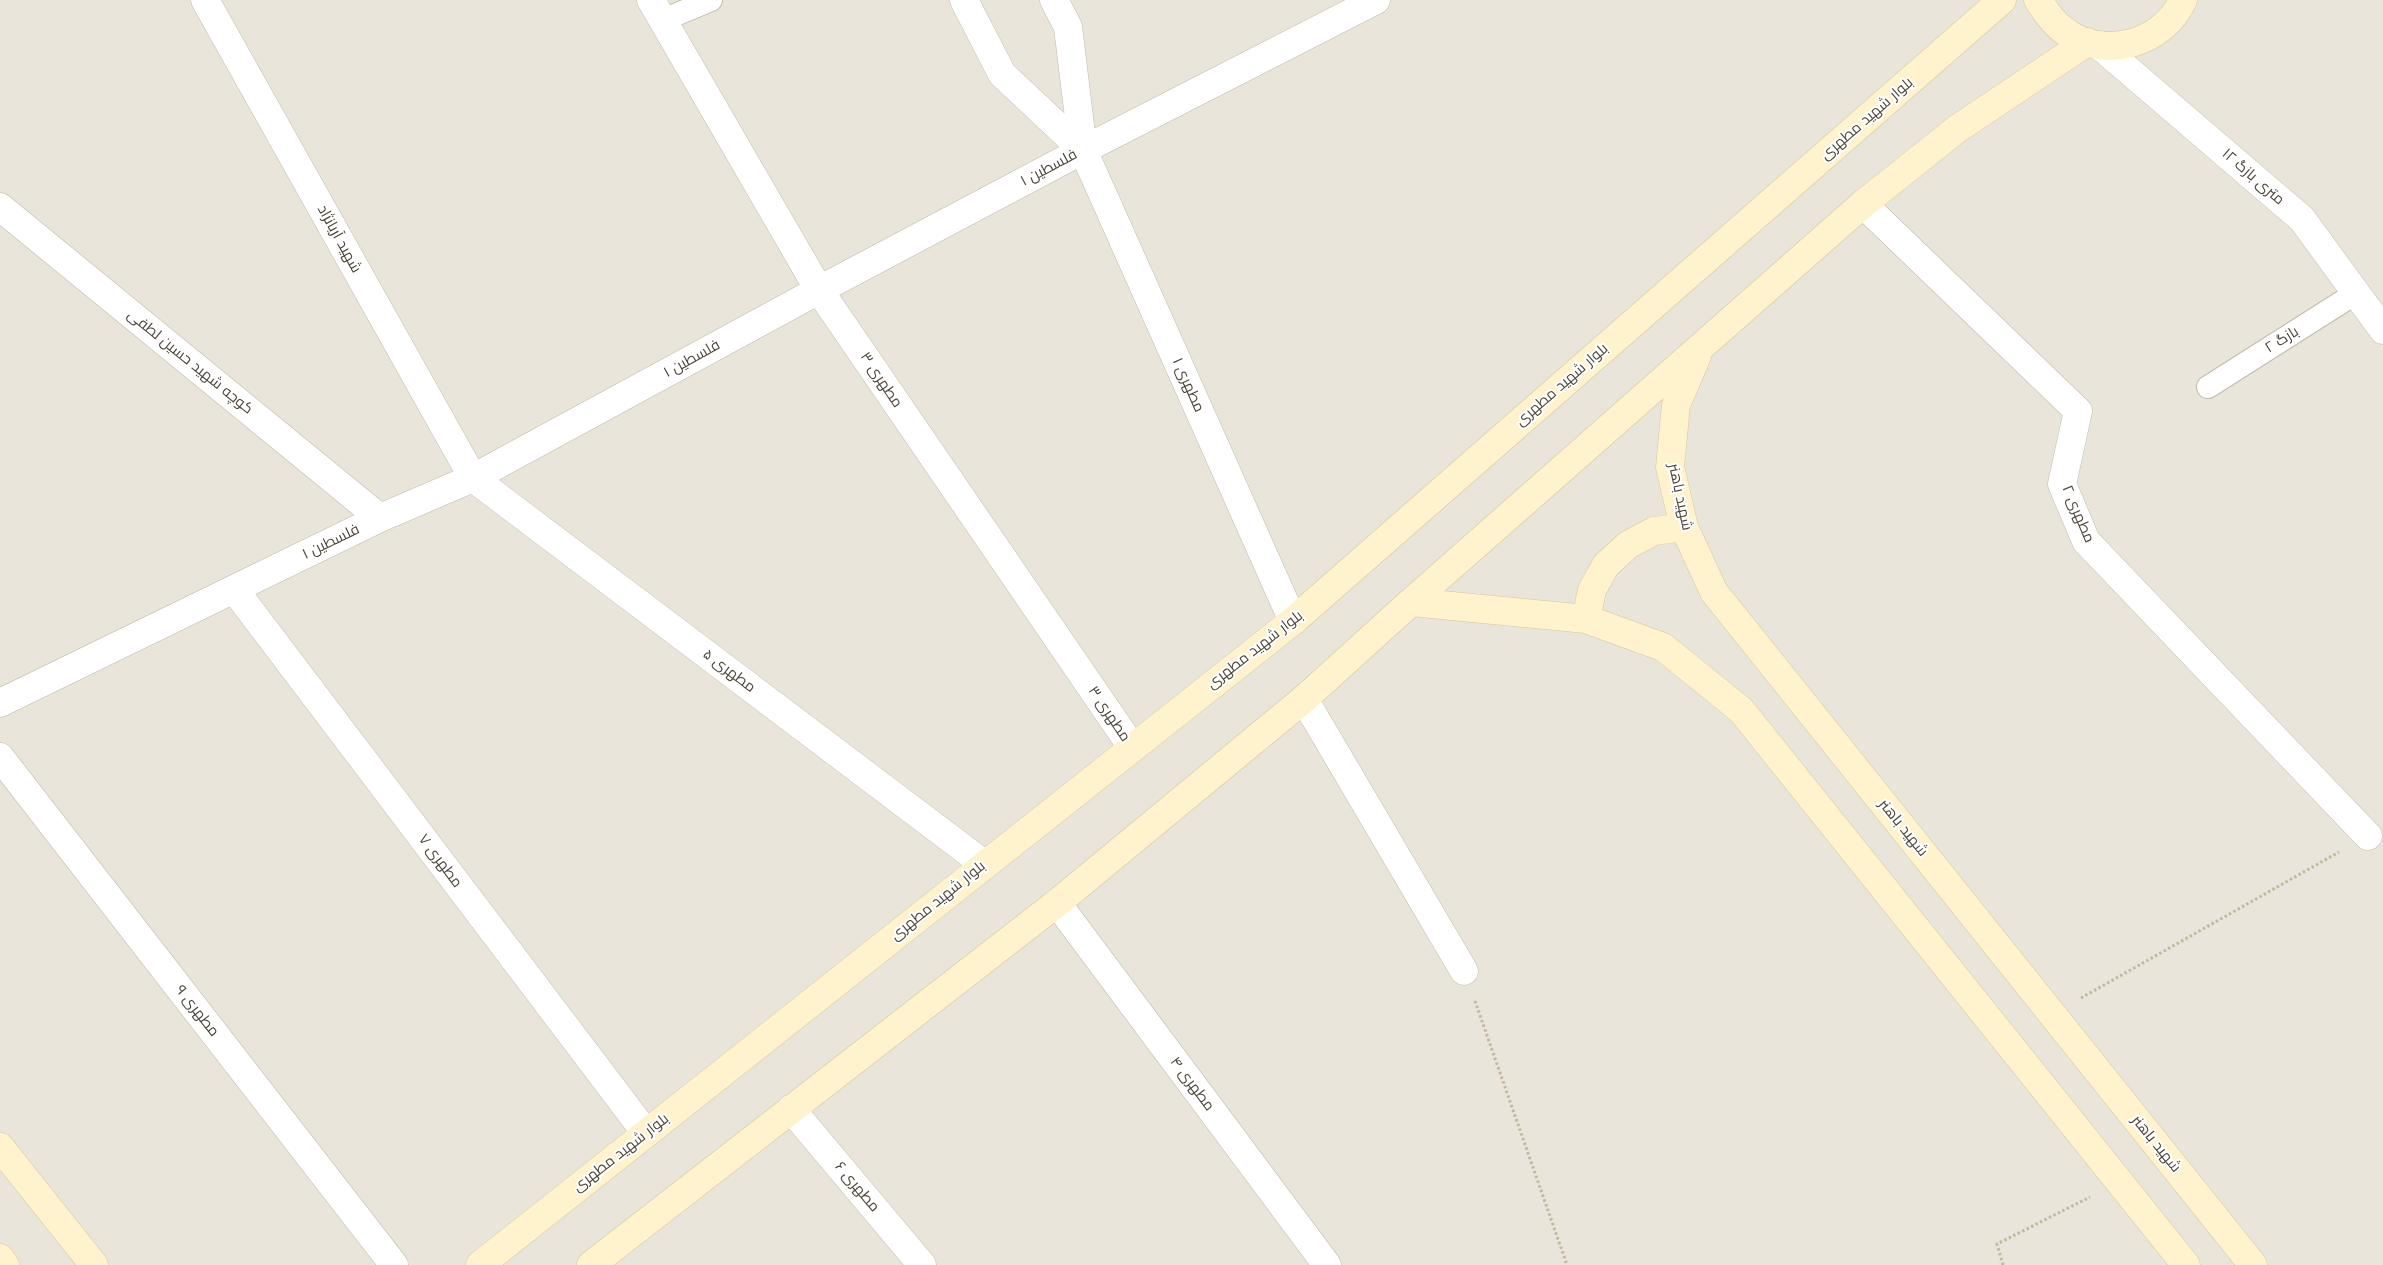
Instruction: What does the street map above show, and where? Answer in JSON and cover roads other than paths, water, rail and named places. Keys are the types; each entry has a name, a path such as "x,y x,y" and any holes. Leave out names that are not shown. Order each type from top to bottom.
{"main road":[{"name":"بلوار شهید مطهری","path":"480,1265 1293,621 2002,0"},
{"path":"2038,0 2049,17 2066,32 2093,44 2122,45 2144,39 2164,26 2179,9 2183,0"},
{"path":"591,1265 1057,903 1304,699 1863,204 1957,129 2093,44"},
{"name":"شهید باهنر","path":"1700,348 1676,405 1670,467 1684,527 1714,592 2252,1265"},
{"path":"1586,620 1592,590 1606,564 1628,545 1654,531 1684,527"},
{"path":"1412,602 1586,620 1663,647 1741,710 2186,1265"},
{"path":"0,1147 94,1265"},
{"path":"0,1258 5,1265"}],"street":[{"name":"شهید آریانژاد","path":"205,0 473,478"},
{"name":"مطهری ۱","path":"964,0 1002,74 1083,150"},
{"name":"مطهری ۱","path":"1054,0 1068,27 1083,150 1293,621"},
{"name":"فلسطین ۱","path":"0,703 380,518 473,478 819,290 1083,150 1376,0"},
{"name":"مطهری ۳","path":"657,10 819,290 1132,747"},
{"name":"۱۲ متری بازگ","path":"2093,44 2302,219 2383,330"},
{"name":"مطهری ۲","path":"1863,204 2078,410 2062,484 2086,541 2368,836"},
{"name":"کوچه شهید حسین لطفی","path":"0,206 380,518"},
{"name":"مطهری ۵","path":"473,478 984,864"},
{"name":"مطهری ۷","path":"234,589 646,1133"},
{"path":"1304,699 1464,971"},
{"name":"مطهری ۹","path":"0,757 394,1265"},
{"name":"مطهری ۴","path":"1057,903 1328,1265"},
{"name":"مطهری ۶","path":"791,1109 922,1265"}],"lane":[{"path":"657,10 711,0"},
{"name":"بازگ ۲","path":"2208,387 2356,293"}]}
